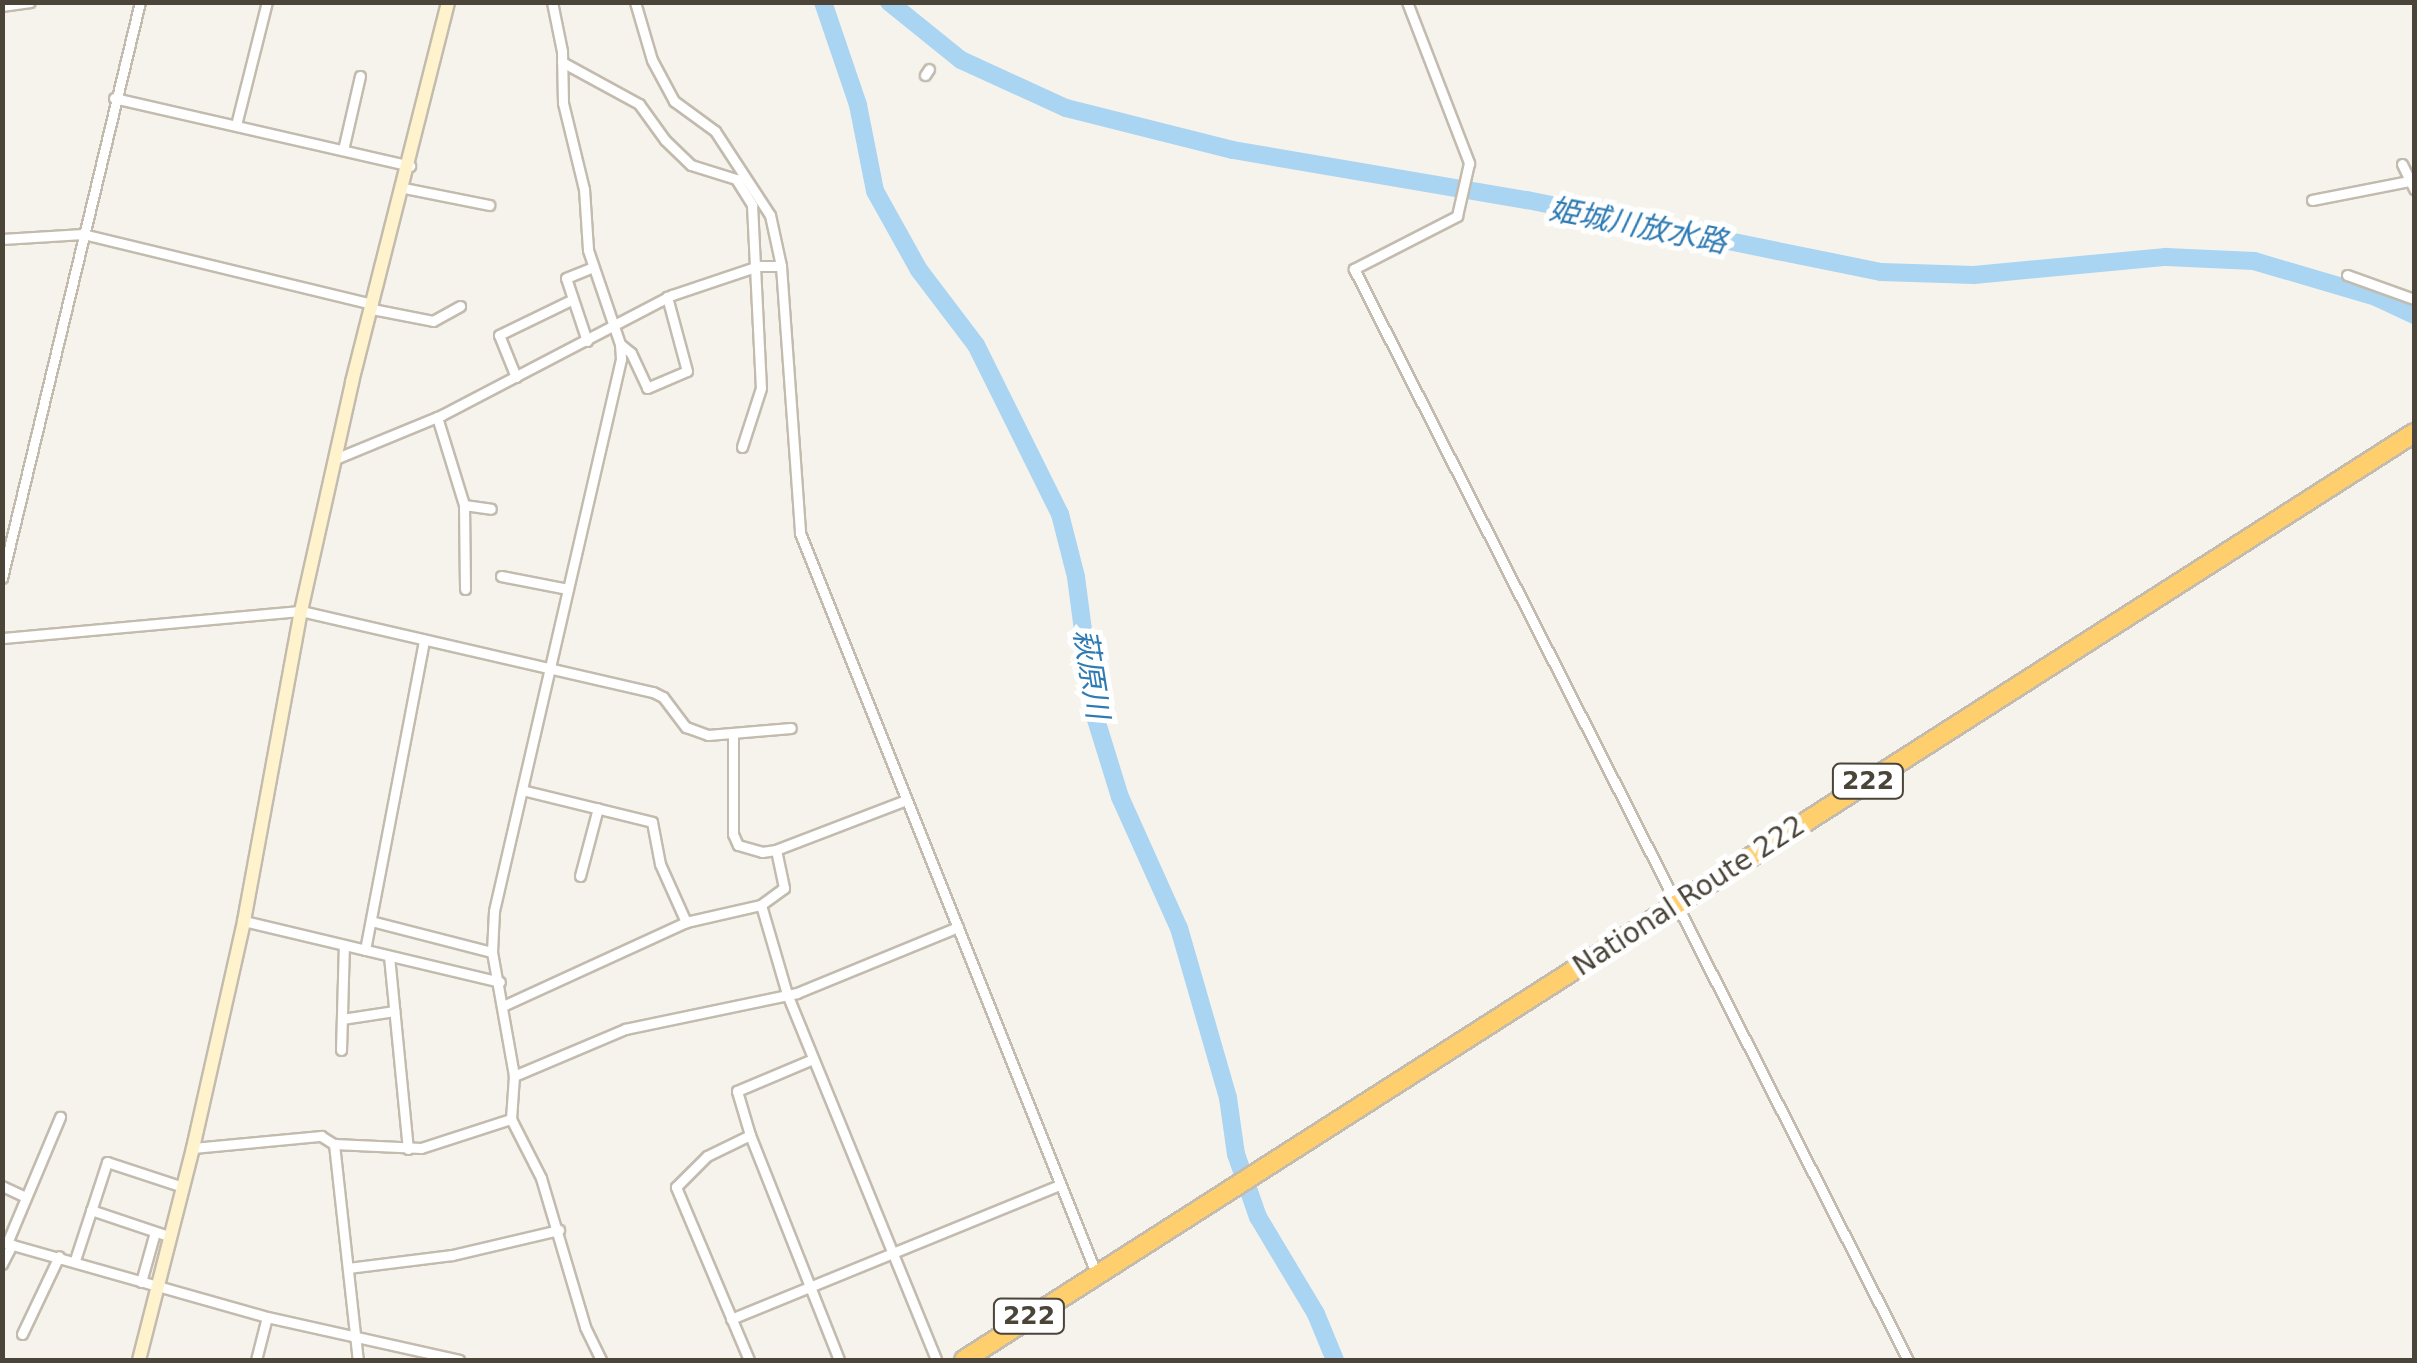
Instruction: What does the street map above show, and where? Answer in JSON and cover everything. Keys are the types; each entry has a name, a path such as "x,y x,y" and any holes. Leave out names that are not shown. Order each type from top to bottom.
{"highway":[{"name":"National Route 222","path":"964,1360 2414,433"}],"street":[{"path":"2,6 30,2"},
{"path":"2,578 140,2"},
{"path":"236,125 267,2"},
{"path":"138,1360 184,1187 244,921 300,611 448,2"},
{"path":"552,2 562,62 563,103 580,166 583,214 593,267 620,344 617,380 494,911 492,952 505,1006 514,1076 511,1119 541,1178 586,1328 600,1359 587,1360"},
{"path":"635,2 652,60 674,102 715,131 770,215 781,266 800,533 1096,1273"},
{"path":"1407,2 1469,164 1457,216 1354,269 1679,902 1908,1360"},
{"path":"562,62 640,104 649,112 664,140 691,165 708,174 730,175 743,186 752,205 761,388 742,447"},
{"path":"343,150 360,76"},
{"path":"114,98 410,166"},
{"path":"2312,200 2413,184 2402,164"},
{"path":"404,188 490,206"},
{"path":"2,239 83,234 432,321 460,306"},
{"path":"335,459 437,417 667,298 758,266 781,266"},
{"path":"587,341 566,278 593,267"},
{"path":"2346,275 2414,299"},
{"path":"620,344 631,352 647,388 688,371 667,298"},
{"path":"516,377 499,335 574,299"},
{"path":"437,417 464,505 465,589"},
{"path":"464,505 491,510"},
{"path":"500,576 568,590"},
{"path":"2,638 300,611 653,692 663,697 686,727 708,735 791,728"},
{"path":"365,950 424,640"},
{"path":"734,732 733,834 738,845 762,852 776,850 906,800"},
{"path":"522,790 652,822 660,864 686,922"},
{"path":"580,876 598,808"},
{"path":"505,1006 686,922 761,905 784,888 776,850"},
{"path":"761,905 787,994 936,1360"},
{"path":"244,921 500,982"},
{"path":"370,921 492,952"},
{"path":"514,1076 625,1029 787,994 958,927"},
{"path":"341,1050 344,945"},
{"path":"389,956 408,1149"},
{"path":"342,1019 394,1011"},
{"path":"813,1059 736,1091 839,1360"},
{"path":"2,1264 7,1243 60,1117"},
{"path":"193,1148 321,1136 334,1144 408,1149 511,1119"},
{"path":"748,1360 676,1187 707,1156 750,1135"},
{"path":"334,1144 358,1360"},
{"path":"75,1260 107,1162 184,1187"},
{"path":"731,1319 1060,1185"},
{"path":"2,1186 26,1197"},
{"path":"91,1210 143,1224 142,1229 171,1237"},
{"path":"348,1268 452,1255 558,1230"},
{"path":"141,1282 155,1232"},
{"path":"7,1243 75,1260 159,1289 458,1360"},
{"path":"22,1334 59,1256"},
{"path":"256,1360 267,1317"}],"waterway":[{"name":"萩原川","path":"823,2 858,105 875,191 919,270 976,345 1060,514 1076,577 1094,713 1120,797 1179,928 1228,1098 1236,1154 1258,1217 1316,1314 1335,1360"},
{"name":"姫城川放水路","path":"889,2 961,60 1066,108 1233,150 1527,200 1881,272 1974,275 2166,257 2254,261 2376,297 2414,315"}]}
